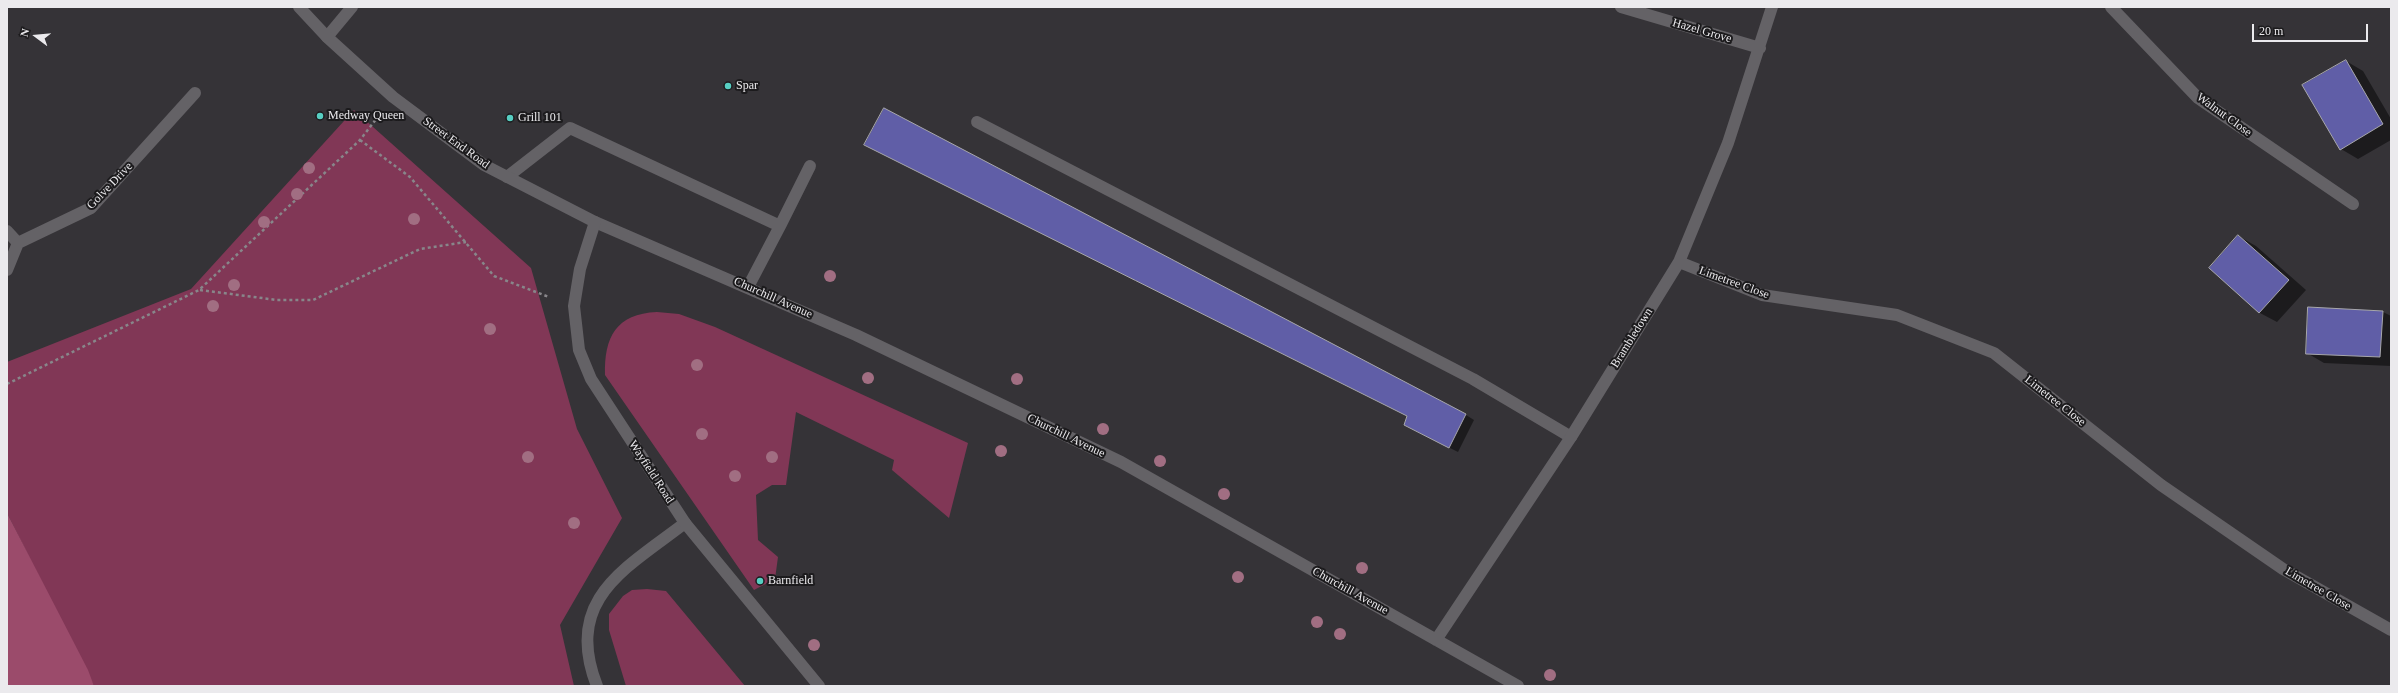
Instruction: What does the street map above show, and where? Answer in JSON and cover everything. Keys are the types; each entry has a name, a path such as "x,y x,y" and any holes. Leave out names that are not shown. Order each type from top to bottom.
{"street":[{"name":"Street End Road","path":"299,7 327,37 393,97 484,165 595,222"},
{"path":"327,37 352,7"},
{"name":"Hazel Grove","path":"1621,7 1760,48"},
{"name":"Brambledown","path":"1436,640 1571,437 1679,262 1728,143 1760,48 1772,7"},
{"name":"Walnut Close","path":"2111,7 2198,98 2353,204"},
{"name":"Golve Drive","path":"18,243 91,208 195,93"},
{"path":"977,122 1472,379 1571,437"},
{"path":"507,177 570,128 780,226"},
{"path":"748,287 810,166"},
{"name":"Churchill Avenue","path":"595,222 856,335 1121,462 1518,686"},
{"name":"Wayfield Road","path":"595,222 580,269 574,306 579,350 591,379 685,523 819,686"},
{"path":"7,231 18,243 7,270"},
{"name":"Limetree Close","path":"1679,262 1762,295 1897,315 1994,353 2161,485 2283,569 2391,630"},
{"path":"597,686 591,671 586,634 596,600 616,576 685,523"}],"path":[{"path":"7,384 199,290 360,140 393,97"},
{"path":"360,140 410,177 494,276 574,306"},
{"path":"199,290 277,300 313,300 420,249 466,242"}],"shaded area":[{"path":"354,110 531,268 577,429 622,518 560,625 574,686 94,686 7,513 7,362 191,289"},
{"path":"657,312 679,314 715,327 968,443 949,518 892,470 894,460 796,412 786,485 772,485 756,495 758,540 778,557 775,579 754,590 605,375 607,349 615,330 631,317"},
{"path":"7,513 88,670 94,686 7,686"},
{"path":"647,589 666,591 745,686 626,686 609,630 609,614 623,596 632,590"}],"building":[{"path":"2346,60 2383,124 2340,150 2302,85"},
{"path":"884,108 1466,414 1449,448 1404,425 1407,416 864,145"},
{"path":"2238,235 2289,280 2259,313 2209,268"},
{"path":"2308,307 2383,311 2380,357 2306,354"}],"place":[{"name":"Spar","path":"728,86"},
{"name":"Medway Queen","path":"320,116"},
{"name":"Grill 101","path":"510,118"},
{"name":"Barnfield","path":"760,581"}]}
